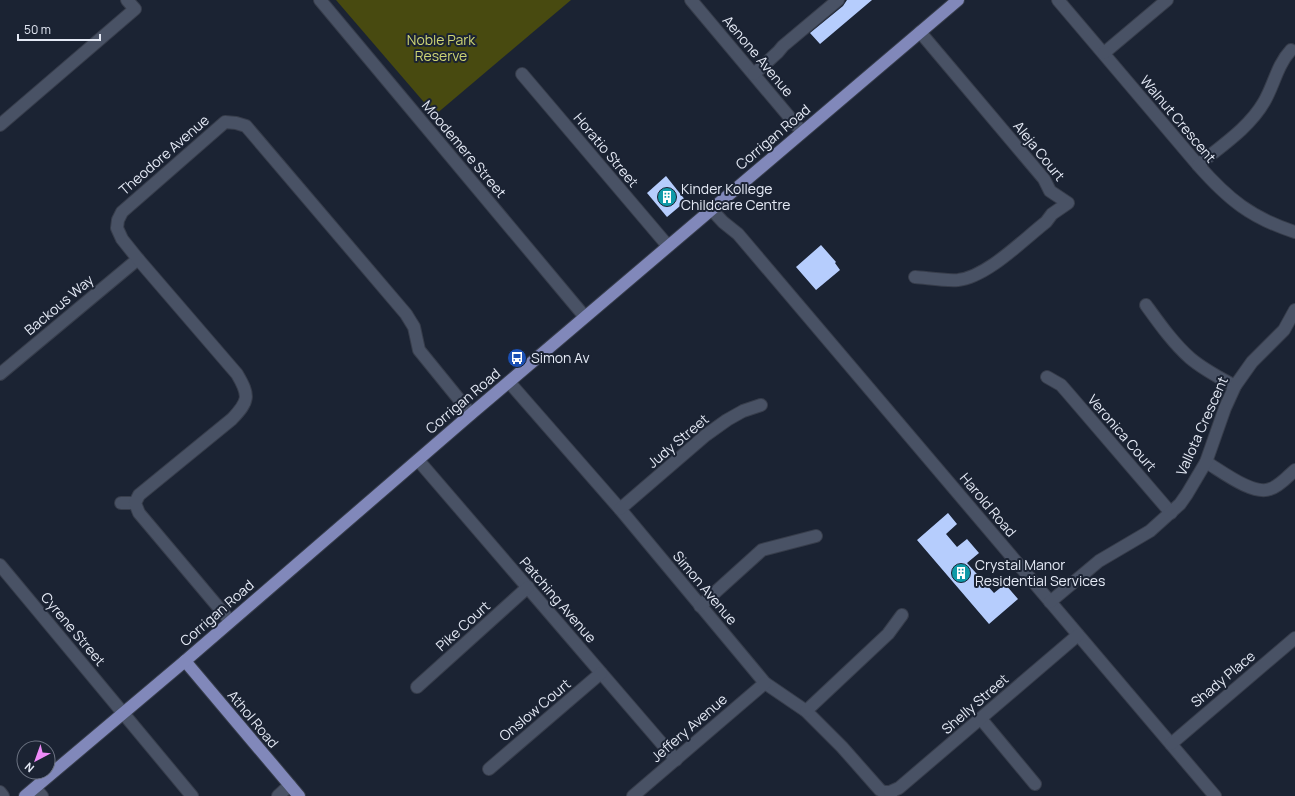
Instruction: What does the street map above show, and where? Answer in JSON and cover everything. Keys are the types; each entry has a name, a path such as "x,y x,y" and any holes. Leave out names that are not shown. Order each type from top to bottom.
{"main road":[{"name":"Corrigan Road","path":"34,793 185,660 471,414 958,0"},
{"name":"Athol Road","path":"185,660 299,796"}],"street":[{"path":"0,125 135,9 127,0"},
{"name":"Moodemere Street","path":"320,0 585,317"},
{"name":"Aenone Avenue","path":"691,0 802,132"},
{"path":"754,74 783,46 838,0"},
{"name":"Walnut Crescent","path":"1058,0 1198,166 1218,187 1241,207 1268,222 1295,232"},
{"path":"1104,53 1167,0"},
{"name":"Aleja Court","path":"915,277 959,280 980,272 991,266 1046,222 1052,214 1068,203 1050,191 1044,179 920,32"},
{"path":"1198,166 1247,124 1257,112 1267,96 1280,66 1291,50"},
{"name":"Horatio Street","path":"522,74 668,246"},
{"name":"Theodore Avenue","path":"135,503 139,495 232,419 242,409 246,399 245,387 237,374 138,259 122,239 117,228 118,220 122,212 225,122 246,126 406,314 414,327 419,350 471,414"},
{"name":"Harold Road","path":"714,207 1215,796"},
{"name":"Backous Way","path":"0,374 138,259"},
{"path":"1146,305 1159,323 1190,358 1215,375 1236,386"},
{"name":"Vallota Crescent","path":"1050,602 1100,561 1141,537 1171,513 1187,494 1206,462 1225,408 1244,372 1293,318"},
{"name":"Veronica Court","path":"1047,377 1068,393 1171,513"},
{"name":"Simon Avenue","path":"509,382 620,510 765,683 806,711 842,747 880,790 890,794"},
{"name":"Judy Street","path":"620,510 706,435 743,411 760,405"},
{"name":"Patching Avenue","path":"418,460 676,760"},
{"path":"1206,462 1254,489 1262,490 1272,489 1295,470"},
{"path":"121,503 135,503 140,513 230,621"},
{"path":"700,606 762,550 816,536"},
{"name":"Cyrene Street","path":"0,565 192,796"},
{"name":"Pike Court","path":"417,687 528,588"},
{"path":"806,711 888,634 902,615"},
{"name":"Shelly Street","path":"890,794 982,719 1078,635"},
{"name":"Shady Place","path":"1171,744 1295,638"},
{"name":"Onslow Court","path":"489,769 601,673"},
{"name":"Jeffery Avenue","path":"633,796 765,683"},
{"path":"982,719 1035,784"},
{"path":"278,796 290,785"},
{"path":"0,792 3,796"}],"green space":[{"name":"Noble Park Reserve","path":"336,0 571,0 435,115"}],"building":[{"path":"847,0 872,0 820,44 810,33 843,6"},
{"name":"Kinder Kollege Childcare Centre","path":"666,176 686,201 667,217 647,193"},
{"path":"821,245 836,262 835,263 840,270 816,290 796,267"},
{"name":"Crystal Manor Residential Services","path":"948,513 957,524 946,534 957,547 967,539 979,553 967,563 994,593 1005,584 1018,599 989,624 917,540"}],"place":[{"name":"Kinder Kollege Childcare Centre","path":"667,197"},
{"name":"Simon Av","path":"517,358"},
{"name":"Crystal Manor Residential Services","path":"961,573"}]}
